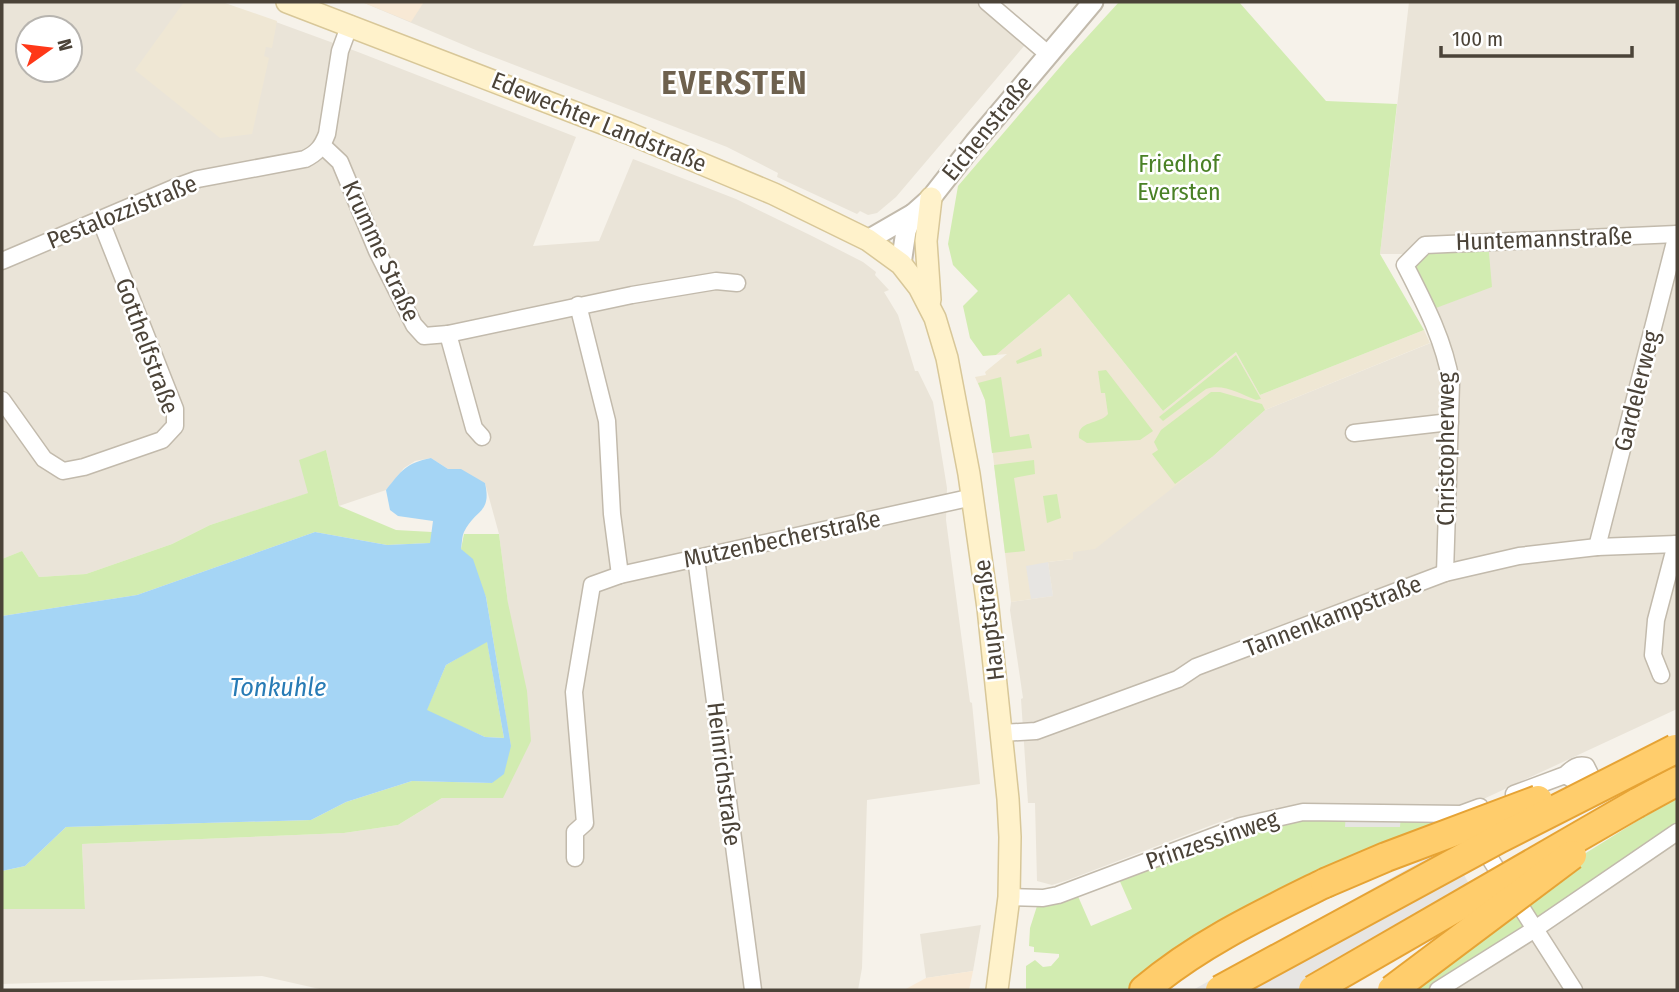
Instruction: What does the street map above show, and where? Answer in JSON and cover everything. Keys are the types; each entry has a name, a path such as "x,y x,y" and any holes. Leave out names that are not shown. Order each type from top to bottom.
{"highway":[{"path":"1144,990 1174,966 1210,943 1325,883 1386,857 1515,810 1618,766 1676,748"},
{"path":"1220,990 1500,838 1676,748"},
{"path":"1312,990 1677,781"},
{"path":"1392,990 1533,886 1637,803"}],"main road":[{"name":"Edewechter Landstraße","path":"287,2 693,158 868,240 901,264"},
{"path":"931,198 926,247 932,311"},
{"path":"901,264 926,247"},
{"name":"Hauptstraße","path":"901,264 919,287 932,311 947,358 973,497 1008,799 1009,897 997,990"}],"street":[{"path":"987,2 1048,54"},
{"name":"Eichenstraße","path":"868,240 913,214 931,198 1093,2"},
{"path":"323,146 340,51 350,24"},
{"name":"Pestalozzistraße","path":"2,261 198,179 304,159 323,146"},
{"name":"Krumme Straße","path":"323,146 340,162 377,251 414,325 424,336 448,334 578,306 716,281 737,283"},
{"path":"901,264 906,231 913,214"},
{"name":"Gotthelfstraße","path":"2,400 44,459 63,471 84,467 162,440 175,426 175,409 100,219"},
{"name":"Huntemannstraße","path":"1415,254 1425,245 1677,234"},
{"name":"Gardelerweg","path":"1597,547 1677,234"},
{"name":"Christopherweg","path":"1415,254 1405,265 1428,311 1449,368 1451,383 1445,573"},
{"path":"578,306 607,421 612,514 620,575"},
{"path":"448,334 478,433"},
{"path":"1354,433 1450,422"},
{"name":"Mutzenbecherstraße","path":"575,858 575,832 585,823 574,692 592,585 620,575 973,497"},
{"name":"Tannenkampstraße","path":"1002,733 1036,731 1178,679 1196,667 1445,573 1519,555 1597,547 1676,544 1656,620 1653,655 1661,675"},
{"name":"Heinrichstraße","path":"696,558 753,990"},
{"name":"Prinzessinweg","path":"1009,897 1043,898 1058,895 1241,826 1286,814 1461,814 1565,775"},
{"path":"1461,814 1574,990"},
{"path":"1438,990 1535,929 1677,832"}],"shaded area":[{"path":"2,2 221,2 576,137 533,246 599,241 633,159 736,199 863,262 876,272 875,275 889,290 884,292 898,315 915,371 918,371 933,402 947,488 946,520 972,703 980,784 867,800 862,968 858,990 324,990 262,976 2,984 2,909 85,909 82,844 344,833 398,825 442,798 503,798 508,603 499,534 485,483 448,469 431,458 415,461 404,468 386,490 339,506 326,450 309,493 210,525 172,544 86,574 39,577 22,551 2,559"},
{"path":"184,2 222,2 277,21 272,48 266,47 264,56 269,58 252,134 220,138 135,70"},
{"path":"362,2 987,2 1030,39 896,197 877,213 868,215 860,211 857,214 777,177 778,173 727,147 478,51"},
{"path":"362,2 424,2 411,22"},
{"path":"1409,2 1677,2 1677,709 1464,808 1235,820 1233,817 1068,880 1052,885 1037,881 1035,803 1028,803 1023,698 1011,602 1053,596 1048,562 1073,559 1072,553 1212,457 1265,410 1438,340 1415,254 1380,254"},
{"path":"1069,294 1163,411 1236,352 1260,395 1424,330 1430,343 1265,410 1212,457 1095,549 1073,552 1073,559 1048,562 1053,596 1011,602 988,415 975,377 986,375 985,372 1007,354 996,355"},
{"path":"1048,562 1053,596 1031,599 1026,566"},
{"path":"1346,812 1401,813 1400,827 1345,827"},
{"path":"1677,832 1677,990 1438,990"},
{"path":"1448,846 1483,909 1340,990 1193,990"},
{"path":"981,925 973,971 926,978 920,934"},
{"path":"973,971 969,990 904,990 926,978"}],"green space":[{"name":"Friedhof Eversten","path":"1119,2 1239,2 1326,101 1397,104 1380,254 1424,330 1260,395 1236,352 1163,411 1069,294 996,355 983,356 970,338 963,306 978,291 953,265 948,244 958,186"},
{"path":"1488,242 1492,287 1428,311 1405,265 1415,254"},
{"path":"1041,348 1042,356 1017,364 1016,361"},
{"path":"1236,355 1261,399 1256,400 1225,388 1206,389 1163,421 1159,417"},
{"path":"1106,370 1153,431 1140,440 1087,443 1079,438 1081,428 1108,414 1098,371"},
{"path":"1001,377 1010,437 1029,434 1032,448 992,453 985,400 978,383"},
{"path":"1211,392 1262,404 1265,410 1212,457 1175,484 1152,454 1158,450 1154,442 1161,430"},
{"path":"326,450 339,506 396,530 432,532 431,543 387,545 315,532 137,595 2,616 2,559 22,551 39,577 86,574 172,544 210,525 308,493 299,460"},
{"path":"1034,460 1035,474 1014,478 1025,551 1005,553 994,465"},
{"path":"1057,494 1061,518 1047,523 1043,496"},
{"path":"464,534 499,534 508,603 527,691 531,741 503,798 442,798 398,825 344,833 82,844 85,909 2,909 2,871 25,866 66,827 311,820 346,802 412,781 492,783 511,746 486,597 461,549"},
{"path":"487,641 504,738 485,737 426,711 446,665"},
{"path":"1677,799 1677,832 1438,990 1392,990 1533,886"},
{"path":"1287,817 1429,821 1440,824 1134,990 1026,990 1026,966 1035,960 1043,967 1051,966 1059,957 1059,954 1034,952 1034,947 1029,946 1030,928 1037,906 1077,894 1091,926 1132,909 1118,877"}],"water":[{"name":"Tonkuhle","path":"431,458 448,469 461,469 485,483 487,493 484,506 464,532 461,549 473,559 486,597 511,746 504,774 492,783 412,781 346,802 311,820 66,827 25,866 2,871 2,616 137,595 315,532 387,545 430,543 433,521 398,516 390,510 386,490 405,469 416,462","holes":["487,642 504,738 485,737 427,710 446,665"]}],"district":[{"name":"EVERSTEN","path":"735,83"}]}
